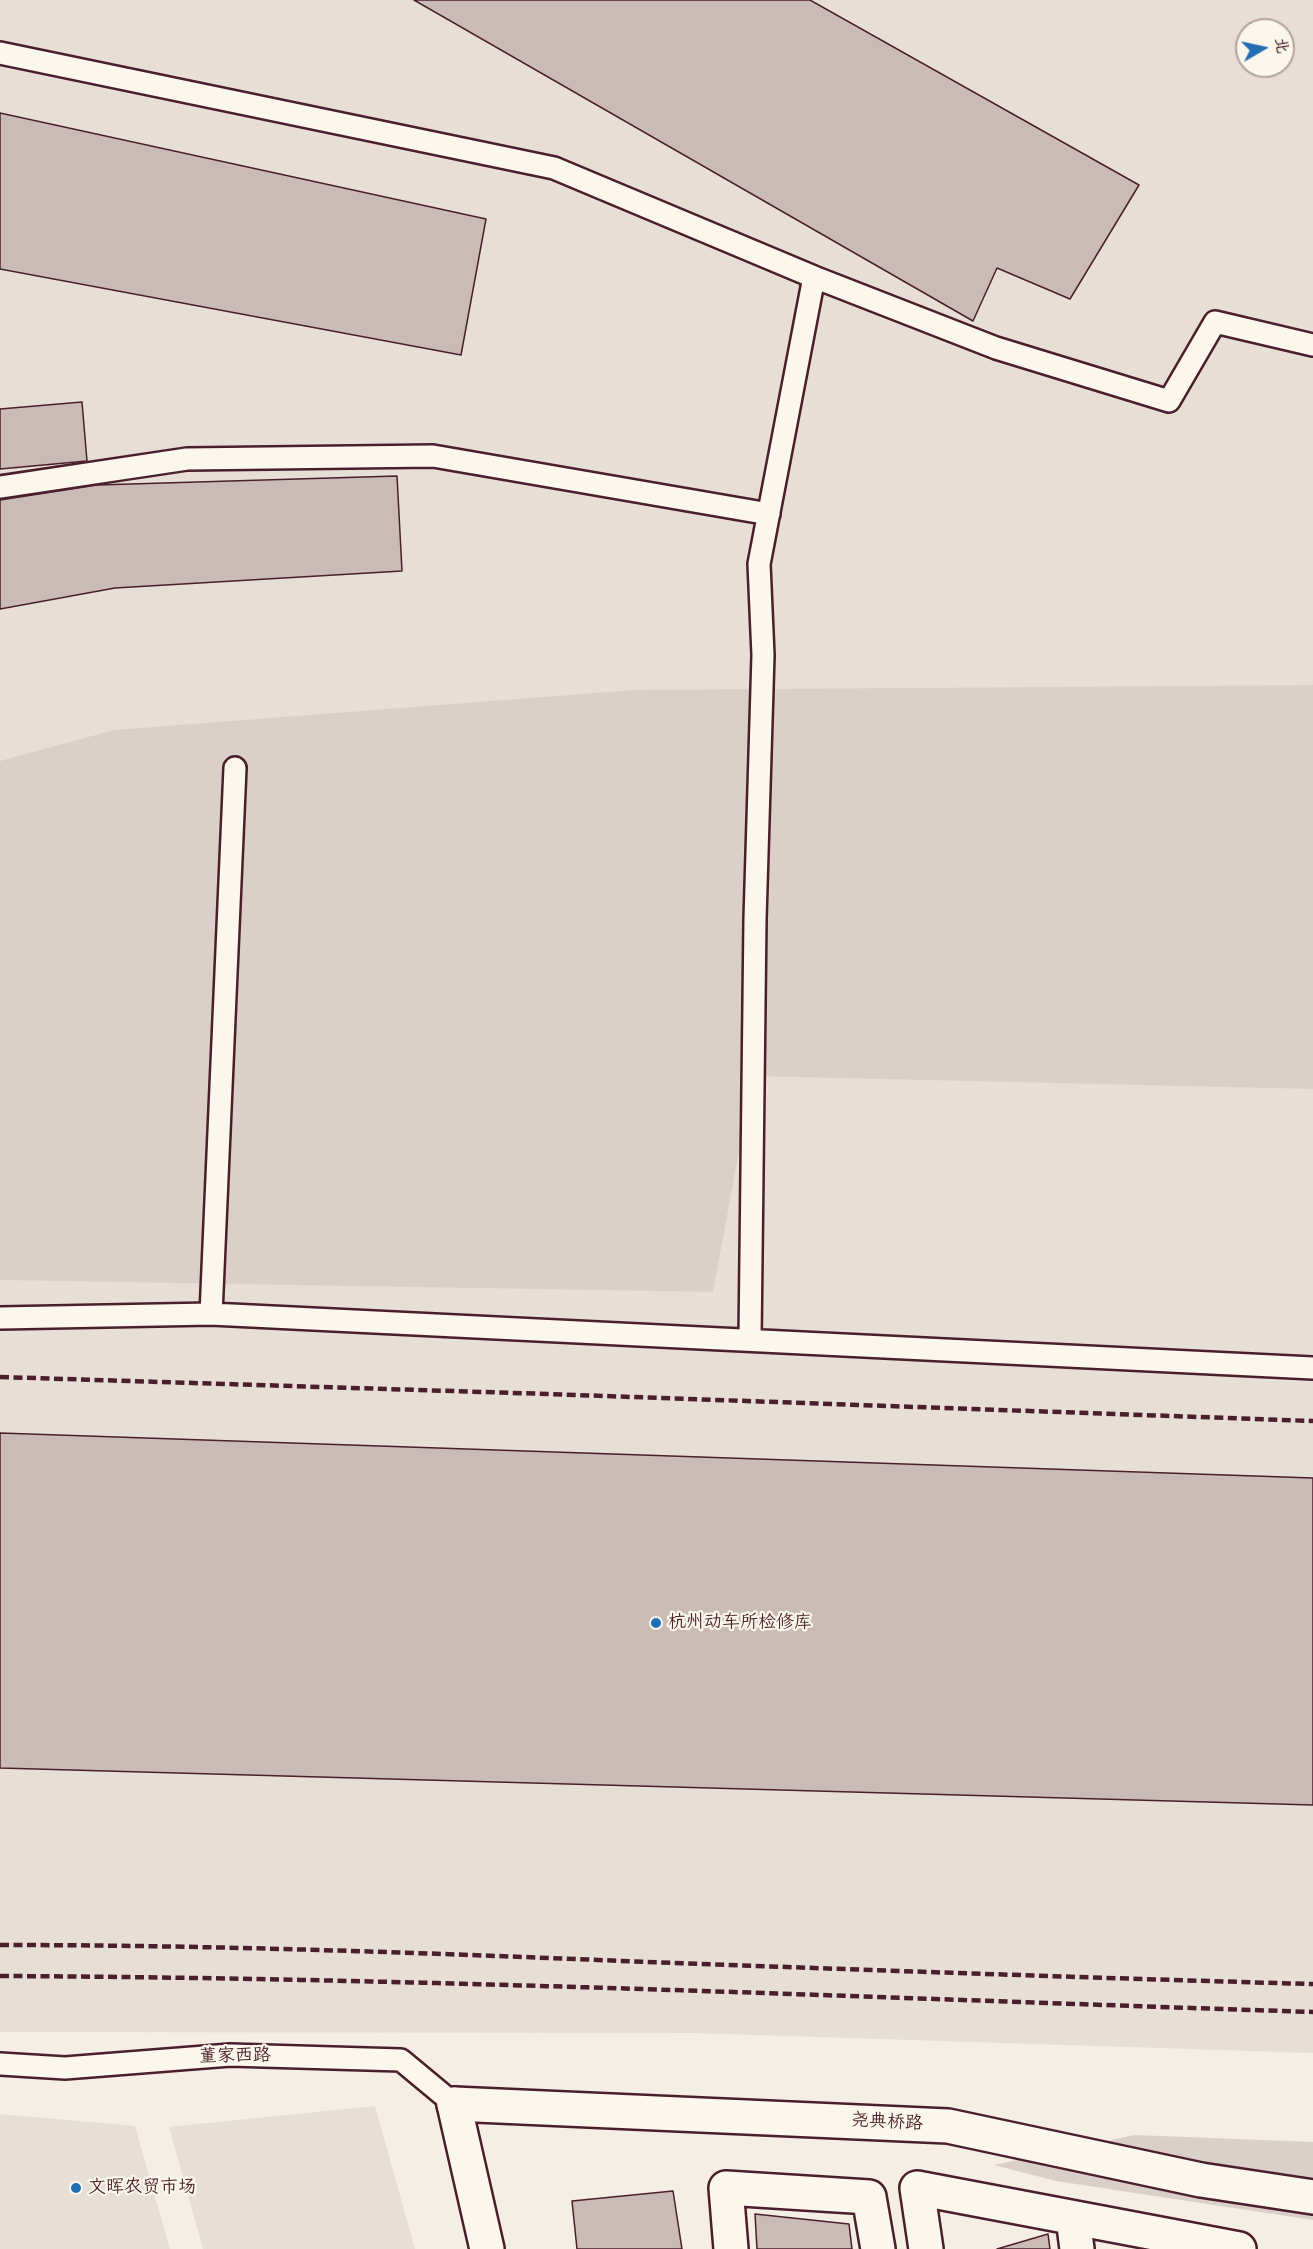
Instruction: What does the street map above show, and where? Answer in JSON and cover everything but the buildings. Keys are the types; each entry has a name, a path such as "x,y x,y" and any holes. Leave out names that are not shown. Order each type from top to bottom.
{"street":[{"name":"尧典桥路","path":"454,2104 948,2126 1201,2180 1313,2197"},
{"path":"454,2104 488,2249"},
{"path":"731,2249 726,2188 869,2197 878,2249"},
{"path":"926,2249 917,2188 1075,2233 1239,2249"}],"lane":[{"path":"0,52 554,168 814,277 996,348 1169,401 1215,322 1313,345"},
{"path":"750,1340 755,919 763,656 759,564 814,277"},
{"path":"0,487 187,459 433,456 769,514"},
{"path":"211,1314 235,768"},
{"path":"0,1318 211,1314 1313,1368"},
{"name":"董家西路","path":"0,2064 65,2068 230,2055 401,2060 454,2104"}],"shaded area":[{"path":"0,0 1313,0 1313,2053 694,2033 0,2032"},
{"path":"1313,685 1313,1089 753,1076 713,1292 0,1280 0,761 114,730 634,690"},
{"path":"375,2106 415,2249 203,2249 169,2127"},
{"name":"文晖农贸市场","path":"0,2114 135,2126 170,2249 0,2249"},
{"path":"1135,2135 1313,2142 1313,2220 1056,2181 994,2165"}],"railway":[{"path":"0,1377 1313,1421"},
{"path":"0,1945 324,1950 1313,1984"},
{"path":"0,1976 328,1980 1313,2012"}],"place":[{"name":"杭州动车所检修库","path":"656,1623"},
{"name":"文晖农贸市场","path":"76,2188"}]}
